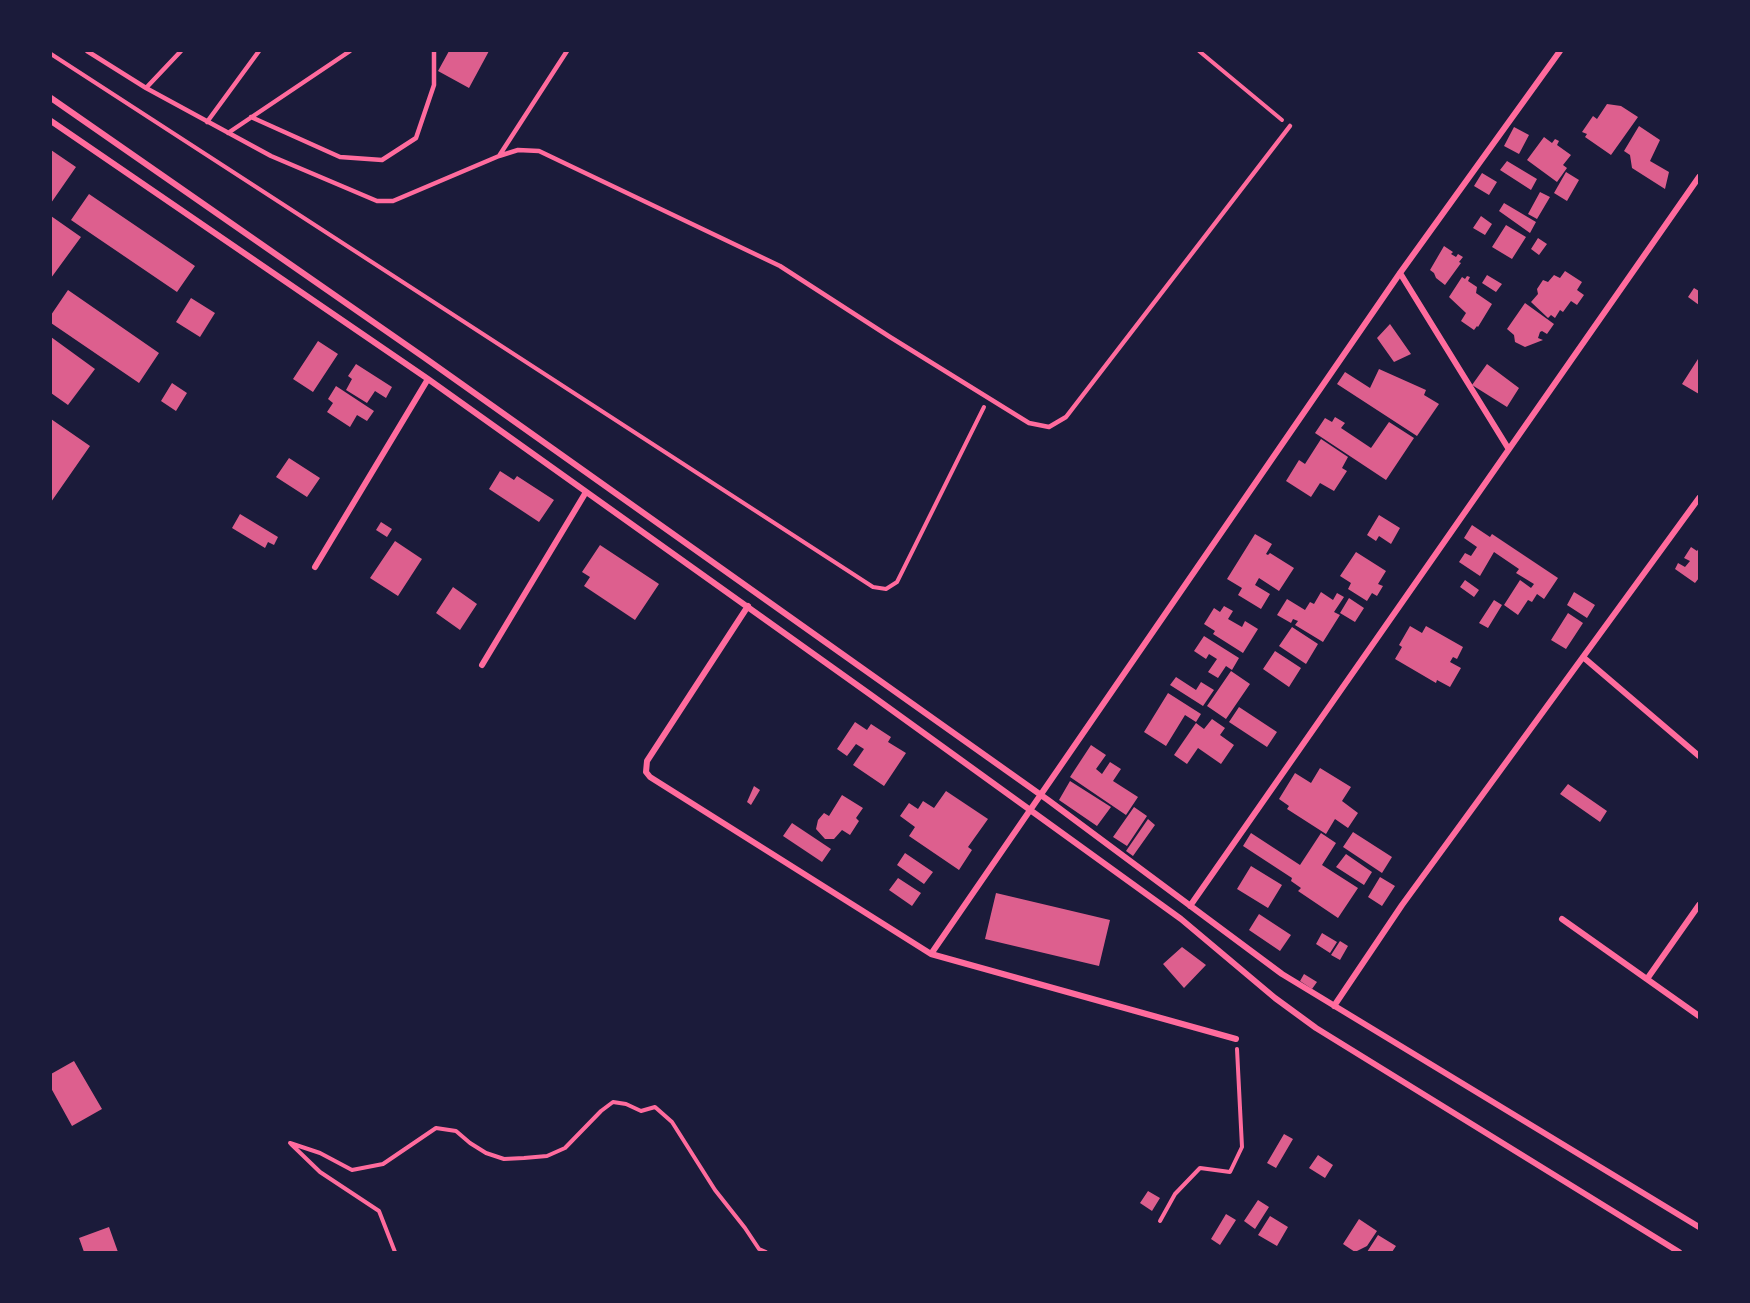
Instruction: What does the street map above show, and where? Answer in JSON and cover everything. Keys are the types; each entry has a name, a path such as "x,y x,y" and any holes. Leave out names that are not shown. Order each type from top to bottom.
{"street":[{"path":"931,954 1039,794 1400,273 1560,51"},
{"path":"51,98 444,372 1039,794 1282,974 1699,1227"},
{"path":"51,121 428,379 748,606 1181,919 1275,998 1316,1028 1679,1252"},
{"path":"1190,906 1699,177"},
{"path":"1400,273 1508,448"},
{"path":"315,567 428,379"},
{"path":"482,665 586,492"},
{"path":"1334,1006 1402,905 1699,498"},
{"path":"748,606 647,761 646,772 657,783 931,954 1236,1040"},
{"path":"1583,657 1699,756"},
{"path":"1647,979 1699,905"},
{"path":"1562,919 1699,1016"}],"lane":[{"path":"87,51 146,88 271,156 377,201 393,201 518,150 539,151 780,266 1029,423 1049,427 1066,417 1290,126"},
{"path":"146,88 181,51"},
{"path":"207,122 259,51"},
{"path":"228,133 350,51"},
{"path":"251,117 340,157 382,160 416,138 434,85 434,51"},
{"path":"499,156 567,51"}],"path":[{"path":"1200,51 1290,126"},
{"path":"51,54 873,587 885,590 897,582 988,398"},
{"path":"1160,1221 1175,1194 1200,1167 1230,1172 1242,1147 1236,1040"},
{"path":"395,1252 379,1211 320,1172 290,1143 320,1153 352,1170 383,1164 436,1128 456,1131 486,1153 504,1159 547,1156 565,1148 601,1111 614,1102 626,1104 641,1111 655,1107 672,1122 715,1190 759,1249 766,1252"}],"building":[{"path":"449,51 489,51 469,88 438,71"},
{"path":"1607,104 1621,106 1638,117 1611,155 1585,137 1587,134 1582,132 1593,116 1597,119"},
{"path":"1639,126 1660,140 1650,161 1669,172 1665,189 1632,168 1630,155 1624,151"},
{"path":"1514,127 1529,135 1519,154 1504,146"},
{"path":"1544,137 1552,143 1555,139 1559,141 1557,145 1571,155 1563,165 1567,168 1557,182 1527,160"},
{"path":"51,150 76,167 51,203"},
{"path":"1507,161 1537,179 1531,190 1500,170"},
{"path":"1566,172 1579,180 1567,201 1554,193"},
{"path":"1482,173 1497,182 1489,195 1474,186"},
{"path":"1540,192 1550,197 1537,219 1528,214"},
{"path":"89,194 195,266 177,292 71,220"},
{"path":"1504,203 1536,222 1530,233 1499,211"},
{"path":"51,216 81,237 51,278"},
{"path":"1481,216 1492,224 1485,235 1473,228"},
{"path":"1506,225 1526,237 1512,259 1492,247"},
{"path":"1538,238 1547,244 1539,255 1531,249"},
{"path":"1444,246 1456,257 1458,254 1463,257 1445,285 1430,270"},
{"path":"1565,271 1582,282 1577,290 1584,295 1577,305 1571,301 1563,312 1560,310 1555,318 1551,315 1548,318 1531,302 1538,294 1537,289 1543,280 1548,282 1554,275 1560,278"},
{"path":"1487,275 1502,284 1496,292 1482,283"},
{"path":"1467,276 1470,277 1468,281 1477,287 1476,293 1492,304 1474,330 1461,321 1466,313 1449,297 1462,277 1465,279"},
{"path":"1694,288 1699,291 1699,305 1688,297"},
{"path":"68,290 159,353 139,383 51,323 51,315"},
{"path":"191,298 215,313 200,337 176,322"},
{"path":"1525,303 1554,324 1547,334 1540,332 1538,338 1543,340 1525,347 1515,342 1514,335 1507,329"},
{"path":"1390,324 1411,354 1394,362 1377,338"},
{"path":"51,337 95,369 68,405 51,393"},
{"path":"318,341 338,354 313,392 293,379"},
{"path":"1699,360 1699,394 1682,384"},
{"path":"356,364 392,387 386,398 375,391 367,403 346,390 352,379 348,376"},
{"path":"1487,364 1519,388 1507,407 1472,385"},
{"path":"1379,369 1426,390 1424,395 1439,404 1417,436 1337,384 1345,372 1370,388"},
{"path":"172,383 187,393 176,411 161,401"},
{"path":"336,386 374,411 367,421 357,415 350,427 327,412 333,403 328,399"},
{"path":"1335,417 1345,423 1341,428 1371,448 1389,422 1414,438 1386,480 1315,433 1325,418 1332,422"},
{"path":"51,419 90,446 51,502"},
{"path":"1321,439 1348,457 1342,468 1347,471 1334,491 1320,483 1311,497 1286,481 1299,460 1305,464"},
{"path":"289,458 320,478 307,497 276,477"},
{"path":"500,471 514,480 517,476 554,500 539,522 489,489"},
{"path":"240,514 278,537 274,545 268,542 265,548 232,528"},
{"path":"1379,515 1400,528 1391,544 1379,536 1376,541 1367,535"},
{"path":"381,522 392,529 387,537 376,530"},
{"path":"1472,525 1490,537 1492,534 1558,578 1544,599 1537,594 1532,602 1528,600 1518,615 1504,605 1520,580 1531,588 1534,584 1516,573 1519,569 1494,552 1480,576 1459,562 1465,553 1471,556 1477,547 1464,538"},
{"path":"1255,534 1272,544 1266,554 1270,553 1294,568 1279,591 1259,578 1255,585 1270,594 1261,609 1238,595 1242,588 1227,579"},
{"path":"395,541 422,559 398,596 370,578"},
{"path":"600,545 659,584 635,620 584,586 590,577 582,572"},
{"path":"1691,547 1697,551 1699,548 1699,578 1695,583 1675,569 1678,563 1685,567 1690,561 1684,558"},
{"path":"1356,552 1386,571 1378,584 1383,586 1377,596 1372,593 1367,601 1348,589 1351,583 1340,576"},
{"path":"1465,580 1479,590 1474,597 1460,587"},
{"path":"453,587 477,604 460,630 436,613"},
{"path":"1321,592 1333,600 1337,593 1344,597 1334,612 1340,615 1323,642 1295,625 1298,621 1293,619 1291,623 1277,615 1287,599 1305,610 1310,602 1314,604"},
{"path":"1574,592 1595,605 1587,618 1567,605"},
{"path":"1349,598 1364,608 1355,622 1340,613"},
{"path":"1494,600 1502,605 1488,628 1479,623"},
{"path":"1224,606 1233,611 1228,619 1242,627 1245,621 1258,629 1243,653 1213,634 1215,631 1204,624 1214,608 1220,612"},
{"path":"1568,613 1583,623 1566,649 1551,640"},
{"path":"1410,626 1422,633 1426,626 1463,647 1457,659 1453,657 1450,662 1461,668 1450,687 1437,680 1436,683 1395,659 1402,647 1399,645"},
{"path":"1292,627 1318,644 1306,664 1279,646"},
{"path":"1204,636 1239,658 1232,670 1226,666 1218,678 1208,672 1217,659 1209,654 1206,659 1194,651"},
{"path":"1275,651 1301,668 1289,687 1263,669"},
{"path":"1231,671 1250,684 1226,719 1207,706"},
{"path":"1176,677 1196,690 1201,682 1214,690 1203,706 1170,685"},
{"path":"1168,693 1201,714 1196,722 1185,715 1166,746 1144,732"},
{"path":"1239,707 1277,732 1267,747 1229,722"},
{"path":"1212,719 1225,728 1220,735 1234,745 1221,764 1198,748 1187,764 1174,755 1196,723 1204,729"},
{"path":"855,722 867,730 871,724 891,737 888,742 906,753 884,786 853,765 864,749 856,744 847,756 837,749"},
{"path":"1091,745 1106,755 1096,769 1102,774 1110,762 1121,769 1113,781 1138,797 1126,815 1070,777"},
{"path":"1320,768 1351,787 1342,801 1358,813 1348,828 1335,819 1326,834 1287,809 1289,806 1279,799 1295,773 1311,783"},
{"path":"1070,781 1111,807 1097,826 1059,800"},
{"path":"1568,784 1607,811 1600,822 1560,794"},
{"path":"754,786 760,790 751,805 747,802"},
{"path":"946,791 988,819 968,847 972,850 959,870 909,836 915,827 900,816 909,803 918,809 923,801 934,808"},
{"path":"842,795 863,808 856,818 859,821 850,835 842,830 834,839 825,839 816,829 818,820 824,813 829,816"},
{"path":"1134,807 1147,816 1127,846 1113,837"},
{"path":"1148,819 1155,825 1133,856 1126,851"},
{"path":"792,823 831,849 822,862 783,836"},
{"path":"1353,832 1392,857 1382,873 1343,847"},
{"path":"1251,833 1300,865 1321,833 1336,843 1322,865 1358,888 1338,918 1298,891 1301,888 1291,881 1292,878 1243,846"},
{"path":"905,853 933,872 924,884 897,865"},
{"path":"1346,854 1372,872 1364,885 1336,867"},
{"path":"1251,866 1282,885 1268,908 1237,889"},
{"path":"1380,877 1395,886 1382,906 1368,897"},
{"path":"898,878 921,893 912,906 889,890"},
{"path":"996,893 1110,920 1099,966 985,939"},
{"path":"1259,914 1291,935 1280,951 1249,930"},
{"path":"1322,933 1337,942 1330,953 1316,944"},
{"path":"1340,941 1348,946 1340,960 1331,955"},
{"path":"1182,947 1206,965 1184,988 1163,964"},
{"path":"1304,974 1317,982 1312,989 1300,981"},
{"path":"74,1061 102,1109 72,1126 51,1088 51,1074"},
{"path":"1284,1134 1293,1139 1276,1168 1267,1163"},
{"path":"1318,1155 1333,1165 1325,1178 1309,1168"},
{"path":"1148,1191 1160,1198 1152,1211 1140,1203"},
{"path":"1258,1200 1269,1207 1255,1229 1244,1221"},
{"path":"1226,1214 1236,1220 1220,1245 1211,1239"},
{"path":"1270,1216 1288,1227 1277,1246 1258,1235"},
{"path":"1359,1219 1377,1231 1367,1246 1355,1252 1343,1244"},
{"path":"109,1227 118,1252 84,1252 79,1238"},
{"path":"1378,1235 1396,1246 1392,1252 1367,1252"}]}
